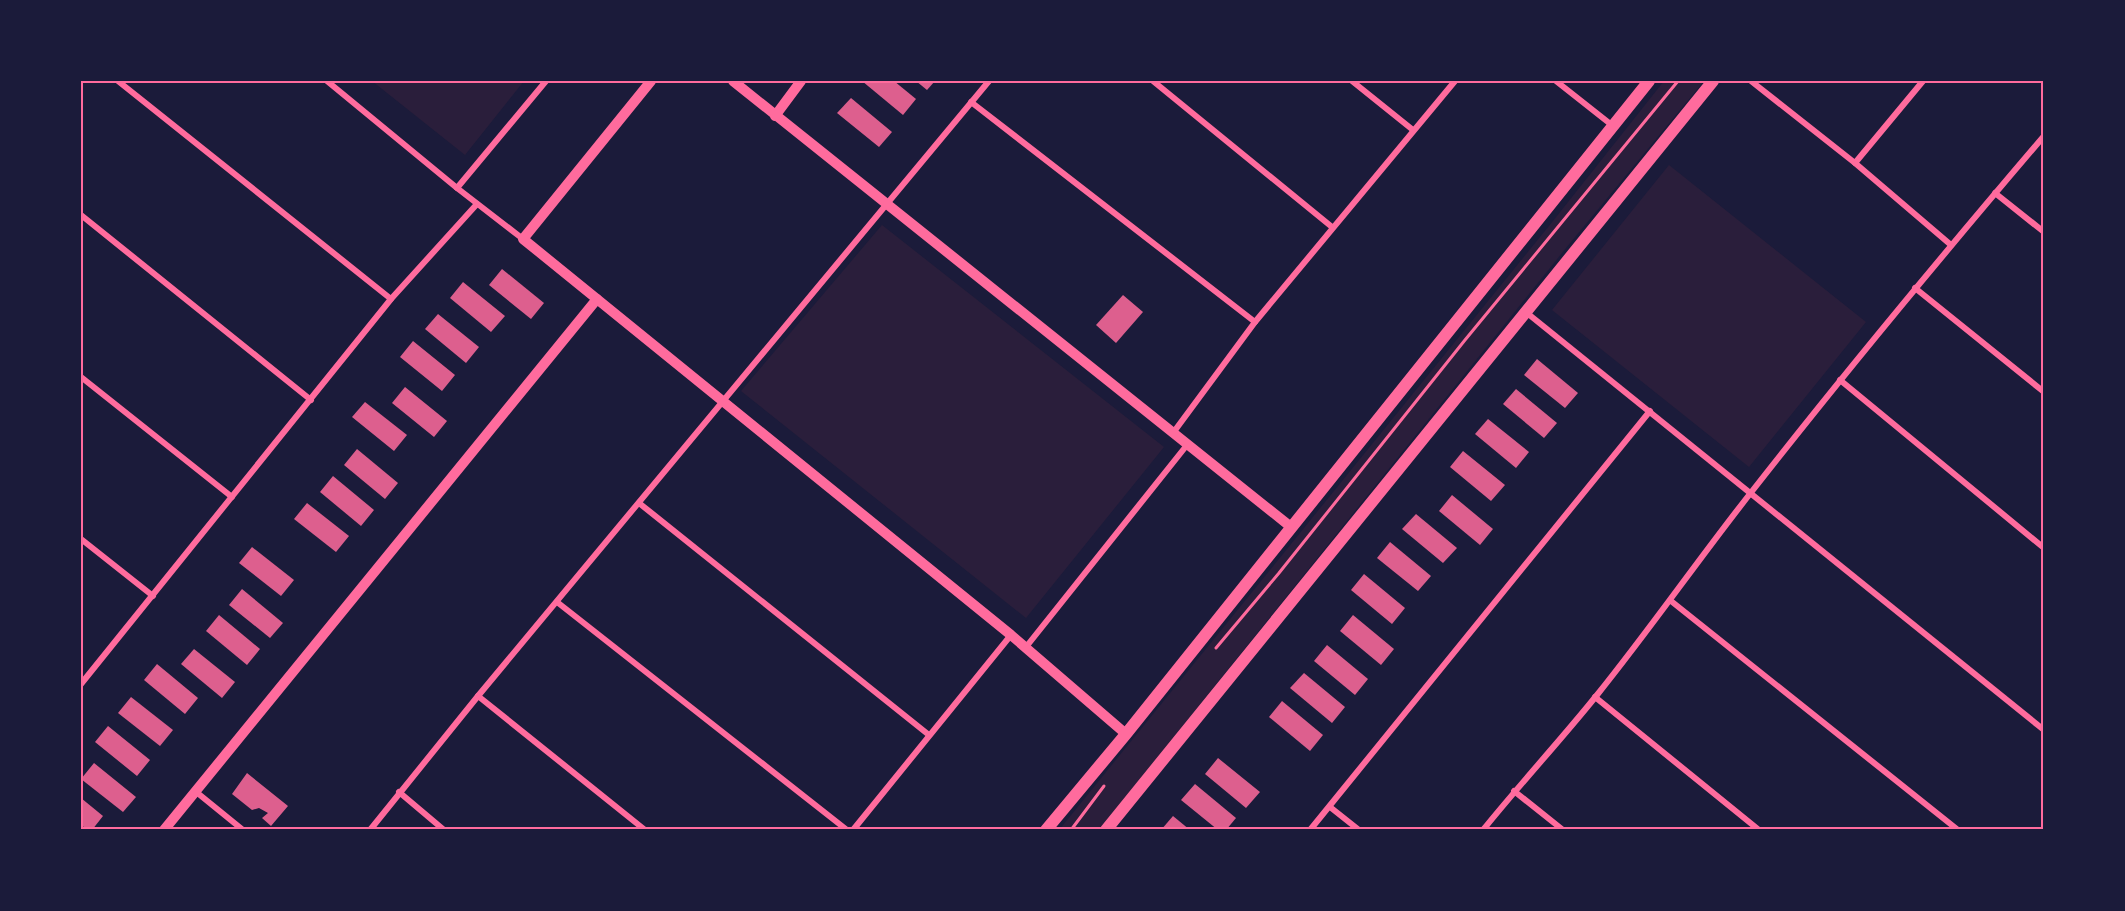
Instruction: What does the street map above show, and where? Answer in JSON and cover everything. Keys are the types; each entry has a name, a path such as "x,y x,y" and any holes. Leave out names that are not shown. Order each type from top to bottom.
{"main road":[{"path":"1046,830 1126,734 1649,81"},
{"path":"1106,830 1713,81"}],"street":[{"path":"118,81 391,299"},
{"path":"327,81 1026,647 1126,734"},
{"path":"458,188 546,81"},
{"path":"523,239 651,81"},
{"path":"775,116 801,81"},
{"path":"370,830 478,696 988,81"},
{"path":"1153,81 1332,227"},
{"path":"1352,81 1413,130"},
{"path":"1173,434 1256,322 1332,227 1455,81"},
{"path":"1556,81 1613,126"},
{"path":"1751,81 1855,163 1951,245"},
{"path":"1855,163 1923,81"},
{"path":"737,82 775,116 1291,527"},
{"path":"971,102 1256,322"},
{"path":"1483,830 1595,697 1671,601 1751,492 1840,380 2044,136"},
{"path":"1995,193 2044,232"},
{"path":"81,684 391,299 477,204"},
{"path":"81,215 311,400"},
{"path":"1915,288 2044,392"},
{"path":"164,830 597,299"},
{"path":"1527,313 2044,730"},
{"path":"81,377 232,497"},
{"path":"1840,380 2044,548"},
{"path":"1310,830 1650,411"},
{"path":"1026,647 1187,445"},
{"path":"639,503 928,735"},
{"path":"81,539 153,596"},
{"path":"1671,601 1958,830"},
{"path":"557,602 847,830"},
{"path":"853,830 1011,635"},
{"path":"478,696 645,830"},
{"path":"1595,697 1759,830"},
{"path":"195,790 243,830"},
{"path":"1514,791 1563,830"},
{"path":"399,792 444,830"},
{"path":"1330,807 1359,830"}],"path":[{"path":"1214,651 1678,81"},
{"path":"1071,830 1105,785"}],"shaded area":[{"path":"372,81 524,81 465,155"},
{"path":"1664,81 1704,81 1566,248 1099,830 1059,830 1553,221"},
{"path":"1669,165 1866,322 1749,467 1552,310"},
{"path":"882,225 1164,447 1026,618 741,391"}],"building":[{"path":"862,81 894,81 916,99 903,115"},
{"path":"916,81 935,81 927,90"},
{"path":"851,98 892,132 879,147 837,113"},
{"path":"502,269 544,303 531,319 489,285"},
{"path":"463,282 505,316 491,332 450,298"},
{"path":"1123,295 1143,312 1116,343 1096,325"},
{"path":"438,314 479,347 466,363 425,329"},
{"path":"413,341 455,375 442,391 400,357"},
{"path":"1537,359 1578,393 1565,408 1524,375"},
{"path":"405,387 447,421 434,437 392,403"},
{"path":"1516,389 1557,423 1544,438 1503,404"},
{"path":"365,402 407,435 394,451 352,417"},
{"path":"1488,419 1529,452 1516,468 1475,434"},
{"path":"357,449 398,483 385,499 344,465"},
{"path":"1463,451 1505,485 1491,501 1450,467"},
{"path":"333,476 374,510 361,526 320,492"},
{"path":"1452,495 1493,529 1480,545 1439,511"},
{"path":"307,503 349,536 336,552 294,519"},
{"path":"1416,514 1457,548 1443,563 1402,529"},
{"path":"1390,542 1431,576 1418,591 1377,558"},
{"path":"252,547 294,580 281,596 239,563"},
{"path":"1364,574 1405,608 1392,624 1351,590"},
{"path":"242,589 283,623 270,638 229,605"},
{"path":"219,615 260,649 247,665 206,631"},
{"path":"1353,615 1394,649 1381,665 1340,631"},
{"path":"1327,645 1368,679 1355,695 1314,661"},
{"path":"194,649 235,682 222,698 181,664"},
{"path":"157,664 198,698 185,714 144,680"},
{"path":"1304,673 1345,707 1332,723 1290,688"},
{"path":"131,697 173,730 160,746 118,713"},
{"path":"1282,701 1323,735 1310,751 1269,717"},
{"path":"108,726 150,760 137,776 95,742"},
{"path":"1218,758 1260,792 1246,808 1205,774"},
{"path":"94,763 136,797 123,812 81,779"},
{"path":"247,773 288,806 271,826 262,818 268,813 259,808 252,810 232,794"},
{"path":"1195,784 1236,818 1226,830 1218,830 1181,800"},
{"path":"81,798 103,816 92,830 81,825"},
{"path":"1173,816 1190,830 1161,830"}]}
